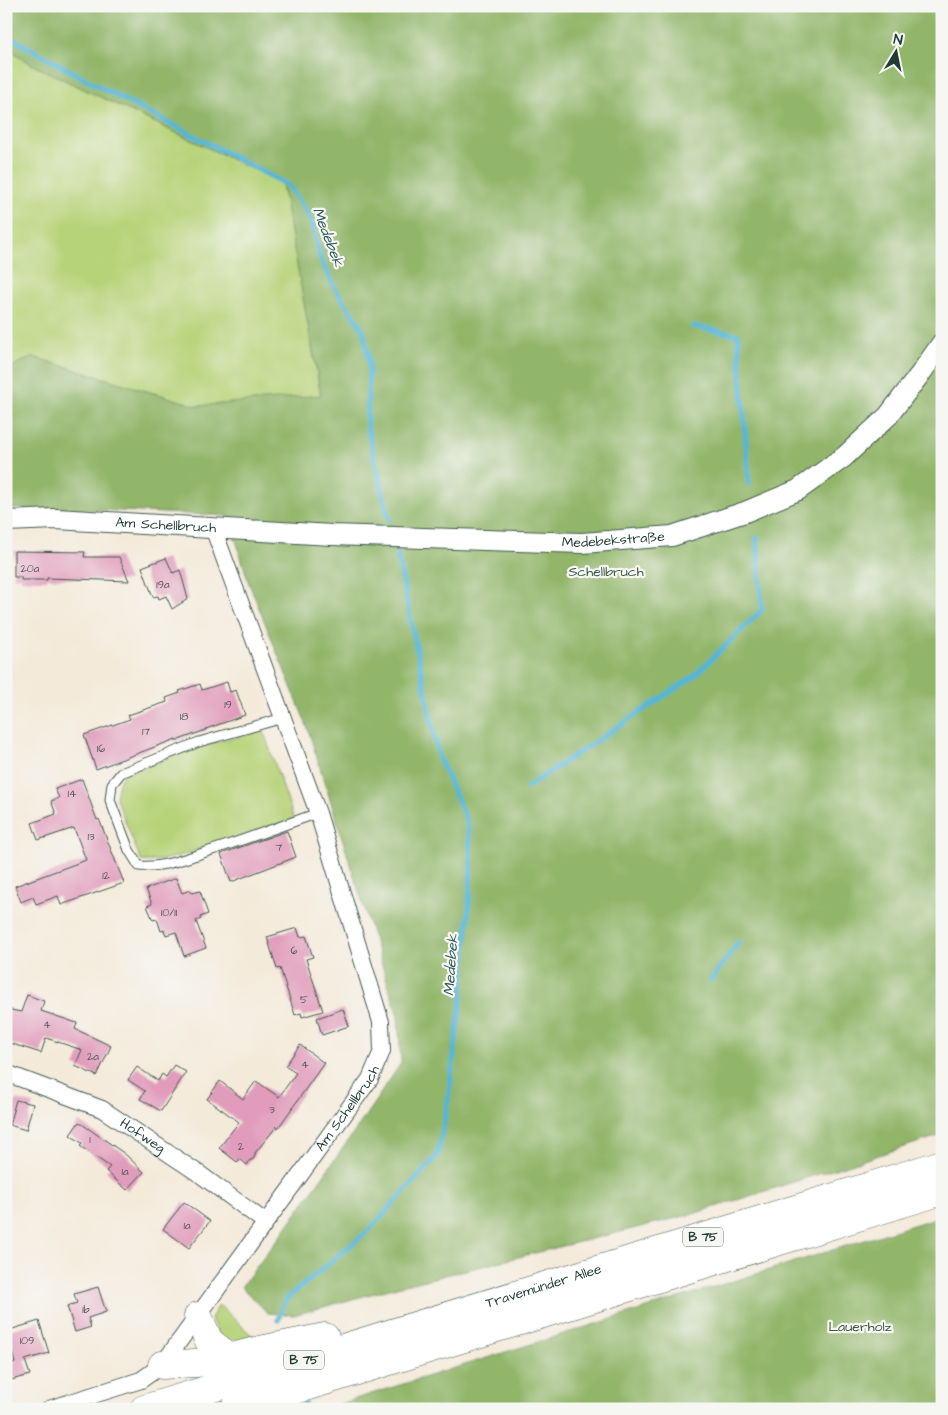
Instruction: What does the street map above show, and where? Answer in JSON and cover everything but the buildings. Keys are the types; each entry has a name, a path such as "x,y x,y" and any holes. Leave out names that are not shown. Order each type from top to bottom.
{"highway":[{"name":"Travemünder Allee","path":"144,1409 942,1164"},
{"name":"Travemünder Allee","path":"234,1409 942,1191"},
{"path":"162,1365 212,1362 464,1310"},
{"path":"198,1316 209,1341 229,1357"}],"street":[{"name":"Medebekstraße","path":"213,528 332,535 582,543 672,536 745,512 798,490 844,457 888,416 942,343"},
{"name":"Am Schellbruch","path":"6,521 56,519 213,528 318,813 381,1022 382,1051 370,1079 162,1365"},
{"name":"Hofweg","path":"6,1073 102,1109 201,1175 265,1222"},
{"path":"49,1409 141,1380 162,1365"}],"lane":[{"path":"283,718 199,742 121,773 112,784 110,800 129,850 139,866 149,867 186,858 243,840 318,813"}],"green space":[{"name":"Schellbruch","path":"6,6 942,6 942,1135 693,1214 397,1287 294,1315 268,1313 241,1287 281,1235 401,1063 398,1016 307,726 248,581 229,516 56,508 6,509 6,369 33,357 197,406 321,395 282,183 33,65 6,47"},
{"path":"6,47 33,65 282,183 321,396 197,406 33,357 6,369"},
{"path":"263,730 294,819 179,856 157,861 141,861 116,798 119,782 124,774 201,746"},
{"name":"Lauerholz","path":"942,1216 942,1409 323,1409"},
{"path":"219,1305 259,1342 232,1349 221,1342 211,1318"}],"waterway":[{"name":"Medebek","path":"6,35 94,84 288,185 309,216 321,260 333,285 363,330 369,361 367,427 389,519"},
{"path":"693,326 738,335 749,484"},
{"path":"527,787 693,677 762,610 757,537"},
{"name":"Medebek","path":"278,1320 285,1300 368,1231 437,1156 447,1107 461,1002 469,907 471,859 468,824 439,758 397,553"},
{"path":"711,980 738,943"},
{"name":"Medebek","path":"304,1409 305,1404"}]}
